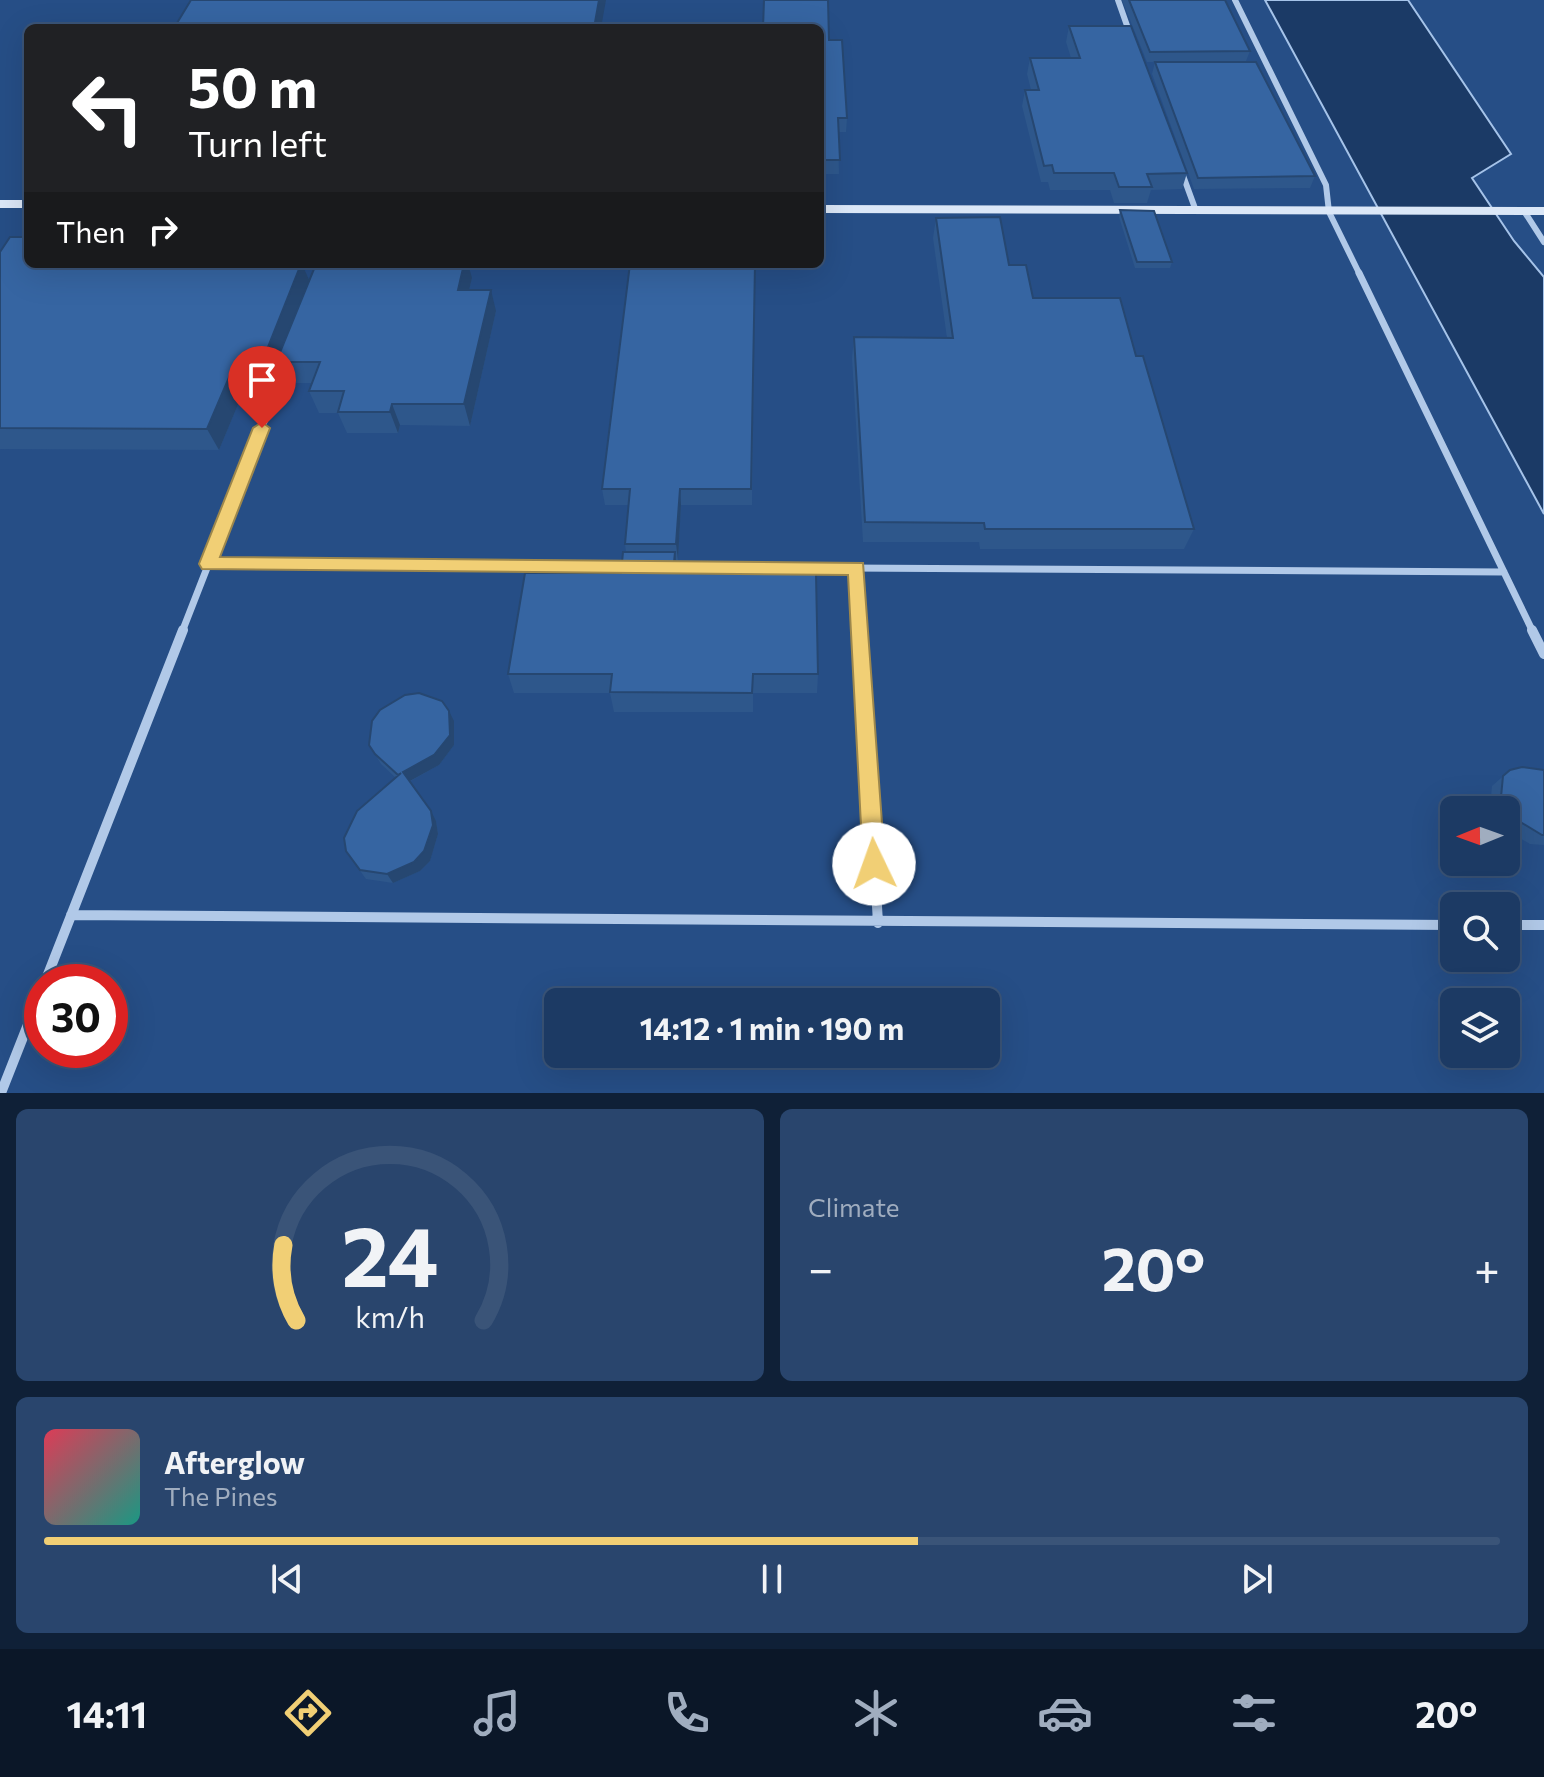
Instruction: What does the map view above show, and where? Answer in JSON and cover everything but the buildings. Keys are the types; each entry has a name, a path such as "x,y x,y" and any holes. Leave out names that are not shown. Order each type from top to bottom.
{"street":[{"path":"1118,0 1133,41"},
{"path":"1235,0 1326,185 1329,212 1544,654"},
{"path":"1252,67 1268,67"},
{"path":"1180,168 1196,211"},
{"path":"0,204 24,204"},
{"path":"824,209 1544,211"},
{"path":"1524,211 1544,242"},
{"path":"52,964 287,364"},
{"path":"208,564 635,567"},
{"path":"651,567 1504,572"},
{"path":"857,568 878,923"},
{"path":"71,915 1440,925"},
{"path":"1520,925 1544,925"},
{"path":"1,1093 24,1035"}],"water":[{"path":"1265,0 1408,0 1511,154 1472,178 1514,241 1544,277 1544,514"}],"route":[{"path":"262,428 208,564 857,568 874,864"}]}
